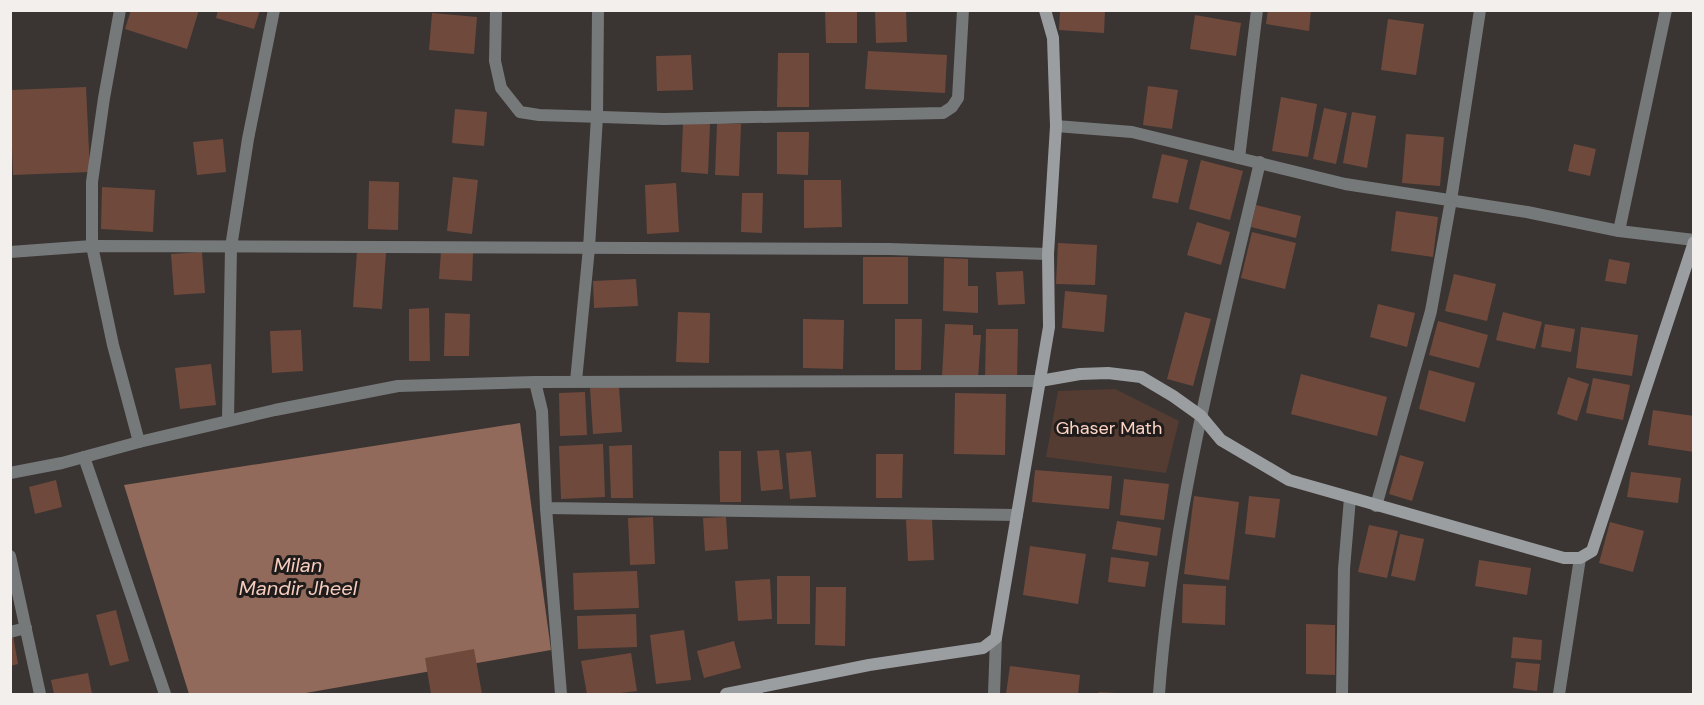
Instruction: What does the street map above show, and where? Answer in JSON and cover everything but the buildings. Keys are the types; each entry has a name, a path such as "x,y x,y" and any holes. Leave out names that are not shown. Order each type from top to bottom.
{"street":[{"path":"120,10 104,98 93,182 92,246 113,345 139,442"},
{"path":"228,420 231,246 248,139 274,10"},
{"path":"496,10 495,61 501,88 520,112 539,115 664,119 943,113 952,107 958,98 963,10"},
{"path":"576,381 589,248 597,117 598,10"},
{"path":"994,694 996,638 1050,327 1048,254 1056,126 1053,38 1045,10"},
{"path":"1239,158 1257,10"},
{"path":"1376,506 1431,311 1451,200 1480,10"},
{"path":"1619,231 1666,10"},
{"path":"10,473 84,457 228,420 398,386 576,381 1040,381 1080,374 1108,373 1141,377 1173,396 1201,416 1221,440 1288,480 1564,558 1580,558 1592,551 1694,241 1619,231 1527,212 1345,184 1132,132 1056,126"},
{"path":"1159,694 1161,657 1175,558 1201,416 1260,162"},
{"path":"10,252 92,246 231,246 890,249 1048,254"},
{"path":"535,382 542,411 546,508 561,694"},
{"path":"84,457 165,694"},
{"path":"1342,694 1344,569 1350,498"},
{"path":"546,508 1017,515"},
{"path":"10,556 40,694"},
{"path":"1559,694 1580,558"},
{"path":"10,632 26,628"},
{"path":"726,694 869,665 983,648 996,638"}],"green space":[{"name":"Ghaser Math","path":"1115,389 1179,421 1166,473 1046,457 1058,391"}],"water":[{"name":"Milan Mandir Jheel","path":"520,423 551,650 300,694 189,694 124,485"}]}
